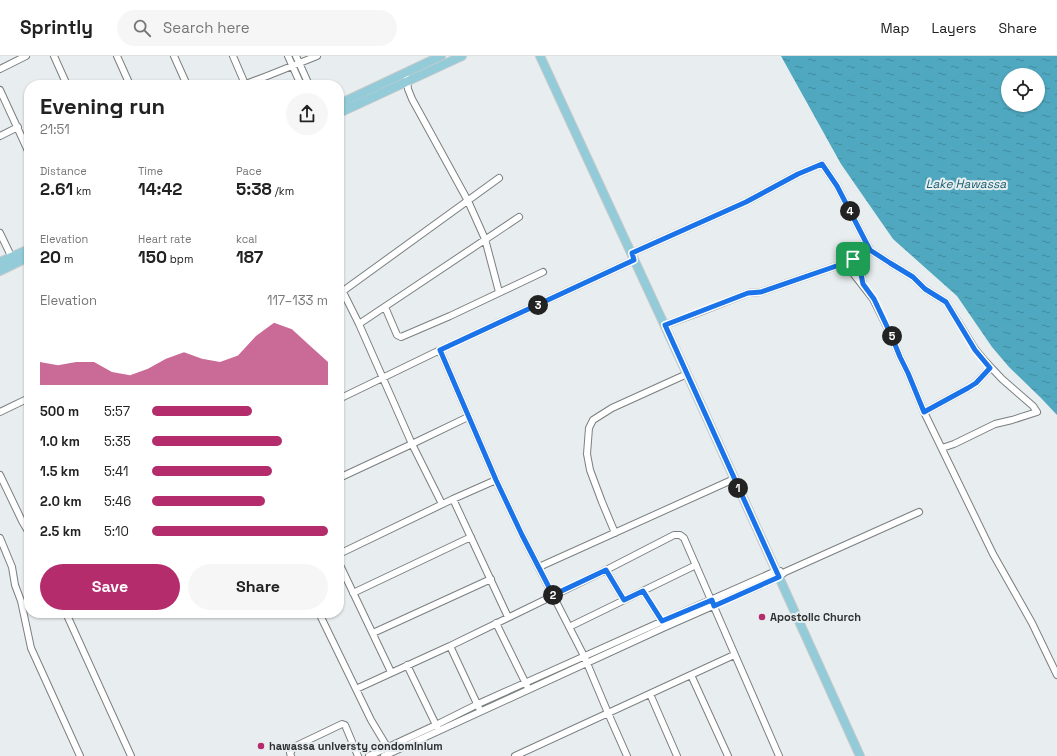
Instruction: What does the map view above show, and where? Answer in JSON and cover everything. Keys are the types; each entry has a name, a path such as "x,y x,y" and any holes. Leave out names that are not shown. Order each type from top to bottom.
{"main road":[{"path":"344,110 441,56"},
{"path":"344,102 407,76 462,56"},
{"path":"540,56 665,325 734,478 780,573 860,756"},
{"path":"0,271 24,252"},
{"path":"0,262 24,258"}],"street":[{"path":"0,68 26,56"},
{"path":"54,56 65,80"},
{"path":"116,56 128,80"},
{"path":"174,56 185,80"},
{"path":"233,56 242,80"},
{"path":"288,56 299,80"},
{"path":"296,56 307,80"},
{"path":"256,80 317,56"},
{"path":"407,76 408,89 412,99 468,201 485,239 499,292"},
{"path":"0,90 24,141"},
{"path":"0,136 18,127"},
{"path":"344,396 746,202 798,174 822,164 837,186 870,250 913,277 925,289 946,302 975,350 990,368 1033,406 1037,412 995,424 954,444 942,448"},
{"path":"344,294 498,178"},
{"path":"359,324 519,217"},
{"path":"0,233 13,260"},
{"path":"665,325 748,293 761,292 845,263 870,250"},
{"path":"853,259 861,274 863,284"},
{"path":"845,263 874,299 924,412 993,554 1032,623 1057,675"},
{"path":"385,307 397,335 401,337 450,316 543,272"},
{"path":"344,298 359,324 412,444 442,504"},
{"path":"440,350 496,480 584,656 627,756"},
{"path":"924,412 976,383 990,368"},
{"path":"615,532 590,470 587,454 589,428 593,420 612,408 687,374"},
{"path":"0,412 24,400"},
{"path":"344,476 468,417"},
{"path":"0,475 24,524"},
{"path":"539,567 734,478"},
{"path":"344,552 442,504 496,480"},
{"path":"453,499 508,617"},
{"path":"369,756 388,753 437,728 478,704 584,656 713,603 919,512"},
{"path":"356,689 450,646 677,534 684,538 779,756"},
{"path":"353,593 471,537"},
{"path":"0,538 12,567 15,585 24,615"},
{"path":"569,627 696,565"},
{"path":"606,570 624,600"},
{"path":"344,574 391,672"},
{"path":"373,634 491,579"},
{"path":"643,591 664,624"},
{"path":"25,618 31,648 80,756"},
{"path":"68,618 131,756"},
{"path":"321,618 388,753"},
{"path":"496,623 528,689"},
{"path":"437,728 481,711 587,663 664,624"},
{"path":"450,646 481,711"},
{"path":"515,756 734,655"},
{"path":"407,665 437,728"},
{"path":"691,675 728,756"},
{"path":"650,694 678,756"},
{"path":"291,756 290,753 296,746 342,724 345,726 358,756"}],"water":[{"name":"Lake Hawassa","path":"781,56 1057,56 1057,415 1009,367 992,347 957,296 893,239 841,164"}],"place":[{"name":"Apostolic Church","path":"762,617"},
{"name":"hawassa universty condominium","path":"261,746"}],"route":[{"path":"822,164 837,186 870,250 913,277 922,287 946,302 975,350 990,368 976,383 924,412 892,337 874,299 863,284 861,274 853,259 761,292 748,293 736,297 665,325 779,577 714,606 712,600 662,621 643,591 624,600 606,570 553,595 496,480 440,350 634,260 632,253 746,202 798,174 822,164"}]}
